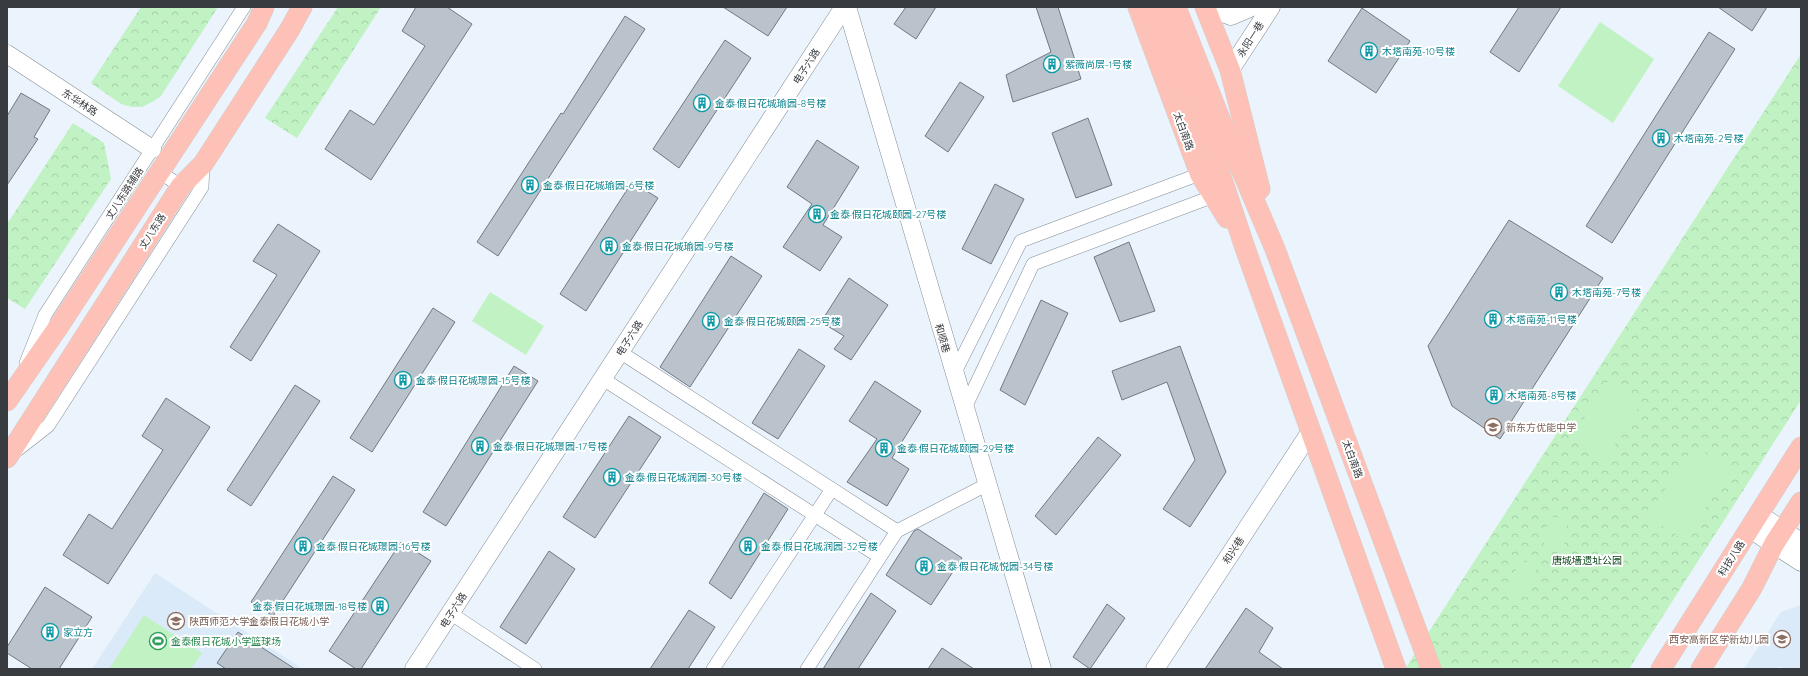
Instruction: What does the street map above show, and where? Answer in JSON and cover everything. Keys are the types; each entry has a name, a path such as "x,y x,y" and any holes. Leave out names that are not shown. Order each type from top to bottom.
{"main road":[{"name":"丈八东路","path":"7,458 181,186 203,164 290,30 302,7"},
{"path":"290,30 306,7"},
{"name":"太白南路","path":"1138,7 1200,174 1246,248"},
{"name":"太白南路","path":"1158,7 1218,137 1275,249"},
{"name":"太白南路","path":"1176,7 1218,137 1246,248 1396,669"},
{"name":"太白南路","path":"1205,7 1230,70 1275,249 1431,669"},
{"path":"12,394 59,326 263,12"},
{"name":"科技八路","path":"1661,669 1801,447"},
{"path":"1700,669 1752,588 1778,537 1801,502"}],"street":[{"name":"丈八东路辅路","path":"12,394 45,315 244,7"},
{"name":"电子六路","path":"414,669 845,7"},
{"name":"和顺巷","path":"845,7 1042,669"},
{"name":"永阳一巷","path":"1205,7 1231,16 1252,7"},
{"name":"永阳一巷","path":"1230,70 1271,7"},
{"name":"东华林路","path":"7,54 152,149"},
{"path":"7,458 48,426 202,187 203,164"},
{"path":"159,172 181,186"},
{"path":"954,374 1021,242 1200,174"},
{"path":"964,410 1033,264 1214,196"},
{"path":"620,352 897,531"},
{"path":"603,379 880,558"},
{"name":"和兴巷","path":"1155,669 1311,431"},
{"path":"807,669 897,531 986,485"},
{"path":"713,669 832,489"},
{"path":"1754,522 1778,537 1801,562"},
{"path":"1778,537 1801,542"},
{"path":"450,613 535,669"}],"shaded area":[{"name":"陕西师范大学金泰假日花城小学","path":"155,573 303,669 92,669"},
{"name":"西安高新区学新幼儿园","path":"1801,605 1801,669 1783,669 1779,666 1777,669 1744,669 1781,612"}],"green space":[{"path":"141,7 218,7 161,96 142,107 132,107 121,104 91,83"},
{"path":"338,7 381,7 297,138 265,118"},
{"path":"1600,22 1654,59 1613,123 1558,86"},
{"name":"唐城墙遗址公园","path":"1801,54 1801,400 1629,669 1405,669"},
{"path":"73,123 104,143 111,179 25,309 7,298 7,224"},
{"path":"490,292 544,326 526,355 472,321"},
{"path":"1608,381 1641,404 1605,460 1571,438"},
{"path":"1694,446 1731,469 1684,540 1647,516"},
{"path":"1549,516 1568,519 1563,553 1543,550"},
{"path":"1518,560 1537,564 1530,598 1511,594"},
{"path":"144,615 202,653 191,669 109,669"}],"building":[{"path":"416,7 447,7 472,24 371,180 325,149 350,110 374,125 425,46 402,31"},
{"path":"723,7 787,7 768,36"},
{"path":"906,7 936,7 916,39 894,24"},
{"name":"紫薇尚层-1号楼","path":"1036,7 1058,7 1081,79 1013,102 1006,75 1051,52"},
{"path":"1519,7 1561,7 1519,72 1490,52"},
{"path":"1718,7 1767,7 1752,31"},
{"name":"木塔南苑-10号楼","path":"1362,8 1410,41 1376,93 1328,61"},
{"path":"625,16 645,29 498,256 477,242 561,113 563,114"},
{"name":"木塔南苑-2号楼","path":"1709,32 1735,49 1612,243 1586,226"},
{"name":"金泰·假日花城瑜园-8号楼","path":"725,40 751,58 679,168 653,149"},
{"path":"960,82 984,97 948,152 925,136"},
{"path":"21,93 50,110 34,137 38,139 7,185 7,116"},
{"path":"1088,118 1112,185 1076,198 1052,133"},
{"name":"金泰·假日花城颐园-27号楼","path":"817,140 859,167 823,225 842,237 820,271 783,247 812,204 787,187"},
{"name":"金泰·假日花城瑜园-9号楼","path":"632,182 658,198 586,311 560,294"},
{"path":"995,184 1024,199 991,264 962,249"},
{"name":"木塔南苑-11号楼","path":"1509,220 1603,278 1500,439 1452,406 1428,346"},
{"path":"278,224 320,251 251,361 230,347 277,275 253,261"},
{"path":"1129,242 1155,311 1120,322 1094,257"},
{"name":"金泰·假日花城颐园-25号楼","path":"731,256 762,276 690,387 660,367"},
{"path":"849,278 888,305 851,360 834,349 844,336 821,322"},
{"path":"1041,300 1068,313 1025,405 1000,390"},
{"name":"金泰·假日花城璟园-15号楼","path":"433,308 455,322 372,452 350,438"},
{"path":"1180,346 1226,472 1190,527 1163,509 1195,460 1167,382 1122,400 1112,371"},
{"path":"799,349 825,366 778,439 752,423"},
{"name":"金泰·假日花城璟园-17号楼","path":"514,366 538,381 446,526 423,512"},
{"name":"金泰·假日花城颐园-29号楼","path":"875,381 921,411 892,458 909,469 887,506 847,482 877,439 849,421"},
{"path":"295,385 320,401 251,506 227,490"},
{"path":"166,398 210,427 108,584 63,555 89,514 112,529 163,450 142,436"},
{"name":"金泰·假日花城润园-30号楼","path":"629,416 661,437 595,538 563,517"},
{"path":"1098,437 1121,455 1056,535 1035,516"},
{"name":"金泰·假日花城璟园-16号楼","path":"333,476 355,490 273,616 251,602"},
{"name":"金泰·假日花城润园-32号楼","path":"764,493 788,509 731,599 709,583"},
{"name":"金泰·假日花城悦园-34号楼","path":"918,529 962,558 931,605 886,575 914,531"},
{"name":"金泰·假日花城璟园-18号楼","path":"401,542 431,561 361,669 356,669 329,651"},
{"path":"549,551 575,569 526,644 500,627"},
{"name":"家立方","path":"45,587 92,617 59,669 32,669 7,653 7,647"},
{"path":"871,593 896,611 858,669 823,669"},
{"path":"1107,604 1125,618 1090,669 1073,657"},
{"path":"1246,608 1273,628 1259,652 1283,669 1205,669"},
{"path":"689,610 715,627 688,669 650,669"},
{"path":"238,632 295,669 226,669 217,663"},
{"path":"942,648 974,669 928,669"}],"place":[{"name":"木塔南苑-10号楼","path":"1369,51"},
{"name":"紫薇尚层-1号楼","path":"1052,64"},
{"name":"金泰·假日花城瑜园-8号楼","path":"702,103"},
{"name":"木塔南苑-2号楼","path":"1661,138"},
{"name":"金泰·假日花城瑜园-6号楼","path":"530,185"},
{"name":"金泰·假日花城颐园-27号楼","path":"817,214"},
{"name":"金泰·假日花城瑜园-9号楼","path":"609,246"},
{"name":"木塔南苑-7号楼","path":"1559,292"},
{"name":"木塔南苑-11号楼","path":"1493,319"},
{"name":"金泰·假日花城颐园-25号楼","path":"711,321"},
{"name":"金泰·假日花城璟园-15号楼","path":"403,380"},
{"name":"木塔南苑-8号楼","path":"1494,395"},
{"name":"新东方优能中学","path":"1493,427"},
{"name":"金泰·假日花城璟园-17号楼","path":"480,446"},
{"name":"金泰·假日花城颐园-29号楼","path":"884,448"},
{"name":"金泰·假日花城润园-30号楼","path":"612,477"},
{"name":"金泰·假日花城璟园-16号楼","path":"303,546"},
{"name":"金泰·假日花城润园-32号楼","path":"748,546"},
{"name":"金泰·假日花城悦园-34号楼","path":"924,566"},
{"name":"金泰·假日花城璟园-18号楼","path":"380,606"},
{"name":"陕西师范大学金泰假日花城小学","path":"176,621"},
{"name":"家立方","path":"50,632"},
{"name":"西安高新区学新幼儿园","path":"1782,639"},
{"name":"金泰假日花城小学篮球场","path":"158,641"}]}
